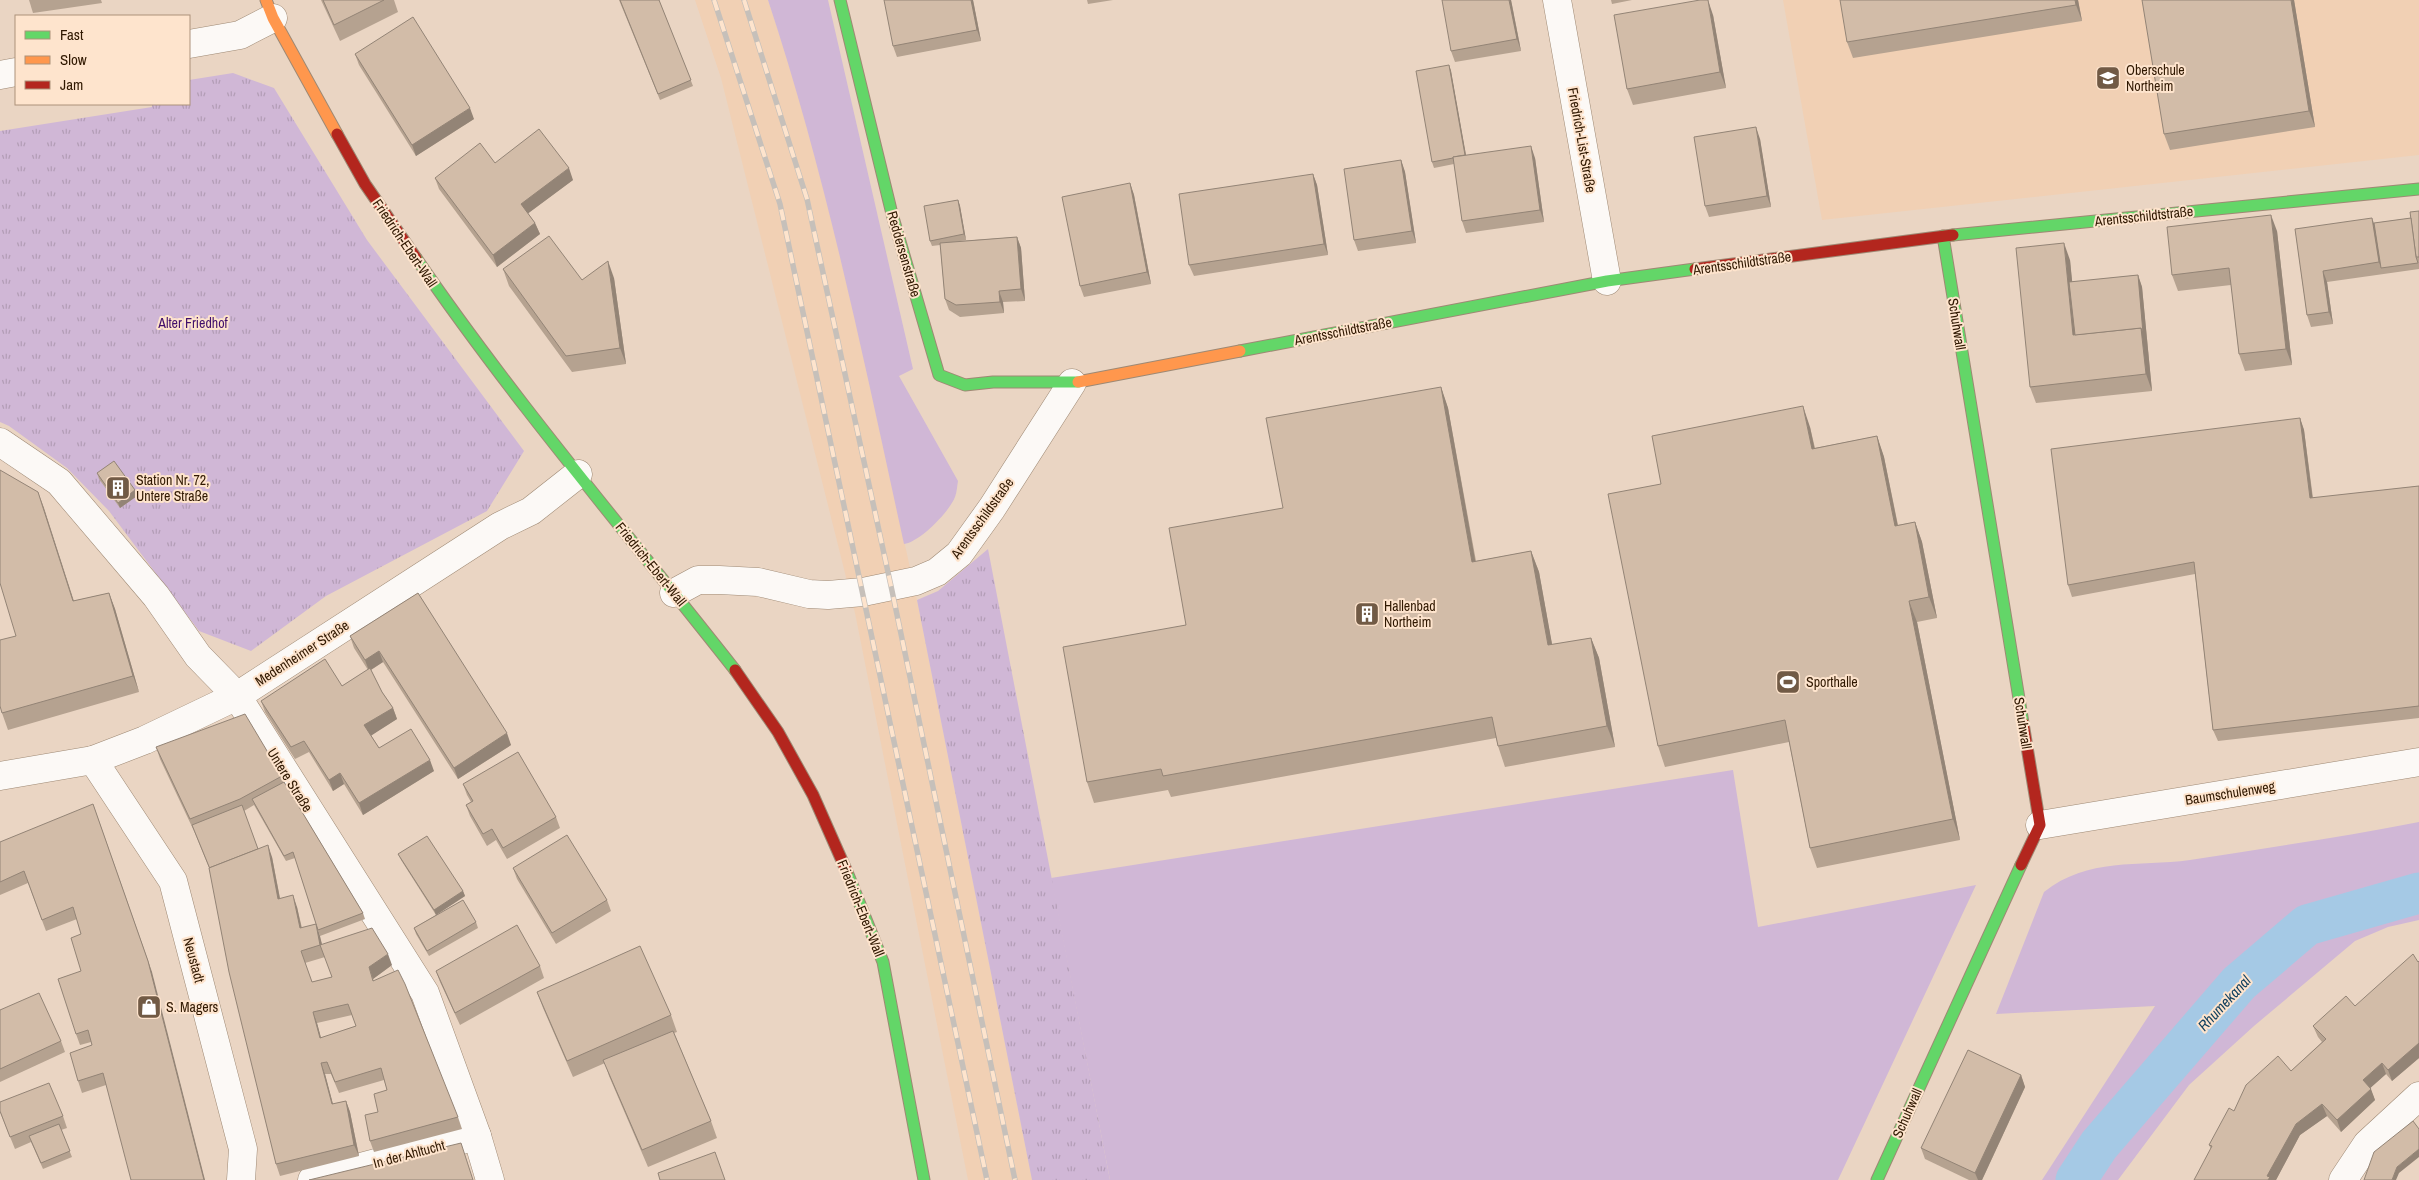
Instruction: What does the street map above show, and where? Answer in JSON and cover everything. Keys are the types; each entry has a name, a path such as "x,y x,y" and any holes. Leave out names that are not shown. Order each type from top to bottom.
{"street":[{"name":"Reddersenstraße","path":"840,0 892,214 939,375 965,385 994,382 1072,383"},
{"name":"Friedrich-List-Straße","path":"1558,0 1607,281"},
{"path":"190,44 240,36 269,9"},
{"name":"Friedrich-Ebert-Wall","path":"269,9 365,184 445,300 578,474 736,670 778,732 813,795 843,862 883,962 924,1180"},
{"path":"0,75 15,72"},
{"name":"Arentsschildtstraße","path":"1072,383 1607,281 1943,236 2419,189"},
{"name":"Schuhwall","path":"1877,1180 1937,1045 2040,825 1943,236"},
{"name":"Arentsschildstraße","path":"674,593 698,580 719,580 758,582 809,594 828,595 863,592 916,581 937,572 959,554 992,508 1072,383"},
{"name":"Untere Straße","path":"0,442 59,482 156,596 198,656 237,696 425,993 477,1136 490,1180"},
{"name":"Medenheimer Straße","path":"0,776 93,760 145,740 237,696 500,526 531,511 578,474"},
{"name":"Neustadt","path":"93,760 173,881 244,1149 240,1180"},
{"name":"Baumschulenweg","path":"2040,825 2419,762"},
{"path":"2343,1180 2367,1144 2419,1096"},
{"name":"In der Ahltucht","path":"312,1180 477,1136"}],"shaded area":[{"path":"695,0 768,0 790,66 816,158 854,311 917,600 1032,1180 968,1180 855,613 721,78"},
{"name":"Oberschule Northeim","path":"1783,0 2419,0 2419,155 1822,220"}],"green space":[{"path":"768,0 828,0 913,369 899,376 958,481 955,497 947,510 926,532 911,542 904,544 859,338 809,134"},
{"name":"Alter Friedhof","path":"233,73 274,88 367,240 524,451 487,511 326,596 251,651 199,631 109,511 67,468 9,426 0,422 0,131 152,107 152,105 190,105 190,80"},
{"path":"988,549 1110,1180 1032,1180 917,600 938,591"},
{"path":"1733,770 1758,927 1976,885 1838,1180 1110,1180 1051,878"},
{"path":"2419,822 2419,920 2388,927 2355,941 2254,1026 2189,1085 2118,1180 2042,1180 2155,1006 1996,1014 2044,892 2078,873 2096,868 2190,860"}],"building":[{"path":"323,0 384,0 334,25"},
{"path":"620,0 659,0 691,80 658,94"},
{"path":"884,0 971,0 977,30 893,46"},
{"path":"1442,0 1509,0 1517,39 1451,51"},
{"path":"1708,0 1720,72 1627,89 1614,15"},
{"path":"1840,0 2075,0 2076,5 1847,42"},
{"name":"Oberschule Northeim","path":"2142,0 2291,0 2309,111 2164,134"},
{"path":"413,17 470,108 412,145 355,54"},
{"path":"1449,65 1465,155 1432,162 1416,71"},
{"path":"1756,127 1767,196 1705,206 1694,137"},
{"path":"539,129 569,168 521,204 535,223 493,255 435,178 480,143 495,163"},
{"path":"1531,146 1540,210 1462,221 1453,157"},
{"path":"1401,160 1412,231 1354,240 1344,169"},
{"path":"1313,174 1324,244 1189,265 1179,194"},
{"path":"1130,183 1147,272 1080,286 1062,197"},
{"path":"958,200 964,234 930,241 924,206"},
{"path":"2419,211 2419,257 2416,257 2410,212"},
{"path":"2271,215 2286,349 2239,354 2229,268 2172,275 2167,227"},
{"path":"2372,218 2379,262 2323,271 2329,312 2307,315 2295,229"},
{"path":"2411,218 2418,263 2381,268 2374,223"},
{"path":"549,236 582,280 608,261 620,348 566,356 503,269"},
{"path":"1017,237 1021,289 999,291 1000,302 956,305 945,299 940,243"},
{"path":"2064,243 2073,335 2141,328 2146,374 2030,387 2016,248"},
{"path":"2138,275 2143,333 2141,328 2075,335 2069,282"},
{"name":"Hallenbad Northeim","path":"1441,387 1472,562 1531,551 1548,645 1591,638 1607,726 1498,746 1492,717 1163,776 1161,769 1087,782 1063,647 1186,625 1169,528 1283,508 1266,418"},
{"name":"Sporthalle","path":"1803,406 1812,449 1877,436 1895,526 1915,522 1929,597 1909,601 1953,819 1810,848 1785,720 1658,746 1608,494 1661,484 1652,436"},
{"path":"2300,418 2310,498 2419,486 2419,706 2213,730 2194,562 2068,585 2051,449"},
{"name":"Station Nr. 72, Untere Straße","path":"114,461 135,490 118,503 97,473"},
{"path":"0,470 38,492 73,601 109,593 133,676 2,713 0,706 0,640 16,636 0,583"},
{"path":"418,593 507,733 454,768 379,651 365,660 350,636"},
{"path":"325,659 342,686 370,668 382,692 393,708 364,725 379,748 411,729 430,760 359,803 340,773 329,780 304,741 291,747 261,701"},
{"path":"245,714 282,776 240,799 190,819 156,747"},
{"path":"518,752 556,817 503,848 492,829 483,834 466,805 473,801 463,784"},
{"path":"284,782 363,913 318,930 293,852 284,856 252,799"},
{"path":"93,804 148,961 204,1180 131,1180 103,1073 78,1081 70,1053 92,1045 88,1030 76,1034 58,979 81,971 71,938 81,934 73,907 42,920 24,871 0,882 0,842"},
{"path":"242,805 258,849 210,868 192,825"},
{"path":"567,835 607,900 552,933 513,868"},
{"path":"427,836 463,891 434,910 398,854"},
{"path":"268,845 278,899 293,895 300,928 316,924 320,945 372,928 388,954 369,967 373,981 398,970 458,1117 370,1141 365,1115 378,1112 374,1094 387,1090 381,1068 335,1082 327,1062 321,1063 332,1104 346,1101 354,1145 276,1164 229,972 209,868","holes":["320,945 332,977 312,982 301,951","348,1004 356,1026 320,1038 313,1012"]},
{"path":"463,900 476,922 427,951 414,928"},
{"path":"517,925 540,966 455,1013 436,971"},
{"path":"640,946 671,1015 567,1061 537,992"},
{"path":"2413,954 2419,961 2419,1043 2388,1070 2382,1063 2363,1080 2371,1089 2337,1120 2322,1104 2296,1124 2267,1176 2270,1177 2268,1180 2194,1180 2212,1146 2209,1145 2229,1108 2234,1111 2246,1085 2278,1056 2291,1071 2326,1039 2313,1026 2346,996 2355,1006"},
{"path":"39,993 61,1041 0,1069 0,1010"},
{"path":"673,1031 711,1121 642,1150 603,1060"},
{"path":"1968,1050 2021,1075 1975,1173 1921,1148"},
{"path":"49,1083 63,1116 10,1137 0,1111 0,1102"},
{"path":"2413,1121 2419,1129 2419,1149 2397,1167 2392,1180 2364,1180 2374,1152"},
{"path":"59,1124 70,1151 41,1163 29,1136"},
{"path":"461,1143 473,1180 309,1180"},
{"path":"715,1152 725,1180 660,1180 658,1173"}],"waterway":[{"name":"Rhumekanal","path":"2076,1180 2099,1145 2239,983 2307,925 2419,893"}],"railway":[{"path":"714,0 780,204 987,1180"},
{"path":"744,0 807,199 891,586 1015,1180"}],"traffic: fast":[{"path":"840,0 892,214 939,375 965,385 993,382 1078,382"},
{"path":"1953,235 2419,189"},
{"path":"1943,236 2023,723"},
{"path":"416,258 492,364 735,670"},
{"path":"1240,351 1607,281 1695,269"},
{"path":"1877,1180 2021,865"},
{"path":"847,872 883,962 924,1180"}],"traffic: slow":[{"path":"266,0 273,18 337,134"},
{"path":"1078,382 1240,351"}],"traffic: jam":[{"path":"337,134 365,184 416,258"},
{"path":"1695,269 1953,235"},
{"path":"735,670 778,732 813,795 847,872"},
{"path":"2021,865 2040,825 2023,723"}],"place":[{"name":"Oberschule Northeim","path":"2108,78"},
{"name":"Station Nr. 72, Untere Straße","path":"118,488"},
{"name":"Hallenbad Northeim","path":"1367,614"},
{"name":"Sporthalle","path":"1788,682"},
{"name":"S. Magers","path":"149,1007"}]}
